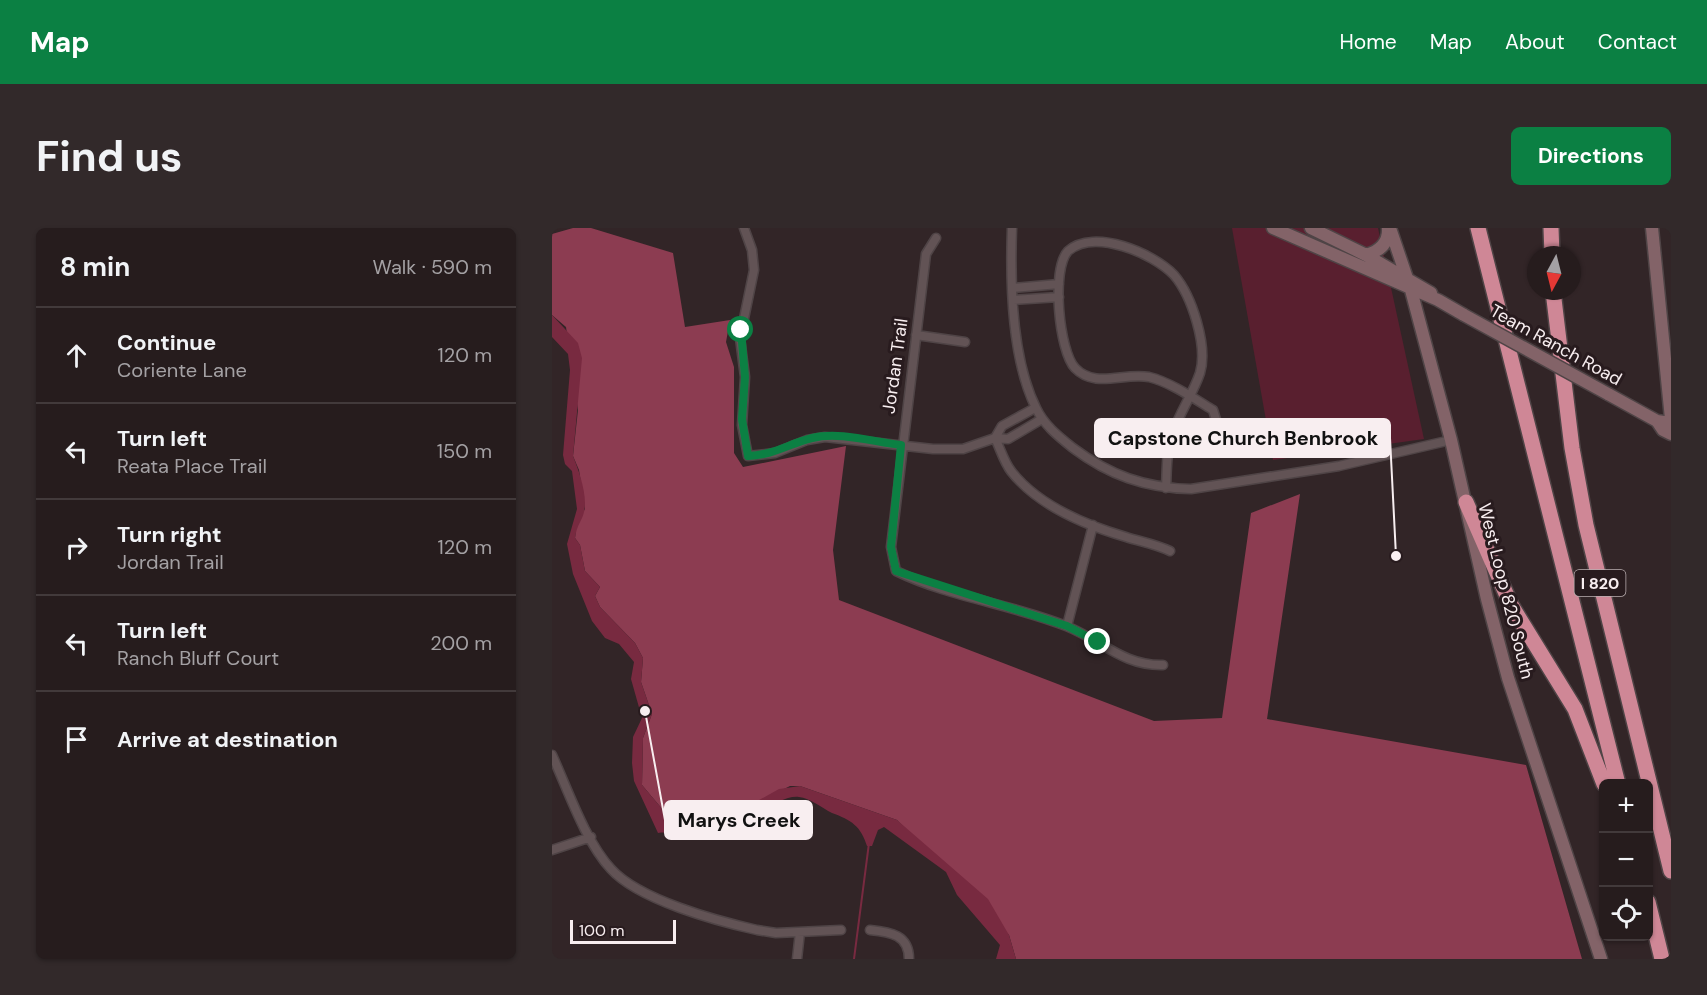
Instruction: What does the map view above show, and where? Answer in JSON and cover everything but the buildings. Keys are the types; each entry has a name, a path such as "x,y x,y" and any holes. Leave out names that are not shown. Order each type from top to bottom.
{"highway":[{"name":"I 820","path":"1478,228 1617,779"},
{"path":"1551,228 1552,246"},
{"name":"I 820","path":"1554,300 1572,448 1586,525 1671,871"},
{"path":"1466,502 1511,605 1575,709 1602,779"},
{"path":"1653,928 1662,959"}],"main road":[{"name":"Team Ranch Road","path":"1311,228 1424,287 1438,300"},
{"path":"1366,255 1379,251 1387,241 1389,228"},
{"name":"West Loop 820 South","path":"1389,228 1411,291 1451,440 1487,599 1508,678 1601,959"},
{"path":"1652,228 1659,325 1671,421"},
{"name":"Team Ranch Road","path":"1278,229 1411,291 1438,300 1657,421 1663,430 1671,434"},
{"name":"Team Ranch Road","path":"1657,421 1671,421"}],"street":[{"path":"744,228 752,250 754,270 740,338 745,377 742,425 748,456 775,453 807,440 825,436 956,450 974,447 995,438 1008,439 1042,419"},
{"path":"1012,228 1012,288 1020,357 1035,408 1048,428 1091,462 1137,483 1166,489 1191,489 1301,473 1451,440"},
{"name":"Jordan Trail","path":"936,238 926,254 901,445 891,547 896,571 1067,626"},
{"path":"1166,489 1171,437 1189,397 1203,363 1198,328 1181,285 1155,258 1128,246 1103,242 1082,242 1068,251 1063,259 1059,285 1063,341 1073,366 1083,375 1102,380 1125,376 1150,378 1189,397 1213,410 1218,429 1171,437"},
{"path":"1012,288 1059,285"},
{"path":"1013,300 1059,297"},
{"path":"916,335 965,342"},
{"path":"995,438 1002,426 1035,408"},
{"path":"995,438 1010,470 1029,489 1066,515 1127,537 1151,542 1170,551"},
{"path":"1093,525 1067,626 1130,660 1144,665 1163,665"},
{"path":"552,755 591,837 612,870 647,894 738,926 776,933 840,930"},
{"path":"552,850 591,837"},
{"path":"870,930 895,934 905,941 909,948 909,959"},
{"path":"797,959 800,932"}],"shaded area":[{"path":"573,228 591,228 673,253 685,327 730,320 726,342 734,367 734,453 743,467 846,446 833,550 839,600 1154,721 1222,718 1251,513 1300,494 1267,719 1526,765 1582,959 1016,959 1009,935 897,820 800,786 790,786 732,815 685,817 663,810 642,785 643,738 652,714 641,682 643,658 635,643 600,607 595,596 600,587 585,571 580,545 575,538 577,522 585,509 579,470 573,456 578,410 566,327 552,315 552,234"},
{"path":"1232,228 1378,228 1424,439 1273,460"},
{"path":"552,315 578,343 582,358 573,456 582,484 585,506 575,538 580,545 585,571 600,587 595,596 600,607 635,643 643,658 641,682 652,714 643,738 642,785 663,810 674,816 732,815 779,789 800,786 897,820 988,899 1009,935 1016,959 996,959 1000,945 957,895 946,872 884,827 878,830 872,846 867,846 862,833 854,825 807,799 799,797 779,801 737,829 717,839 709,840 673,833 658,833 634,781 633,737 642,718 631,679 634,662 619,644 605,638 592,621 573,574 567,544 577,509 572,471 565,464 563,455 570,370 568,354 552,337"}],"waterway":[{"path":"854,959 869,843"}],"place":[{"name":"Capstone Church Benbrook","path":"1396,556"},
{"name":"Marys Creek","path":"645,711"}],"route":[{"path":"741,330 740,345 745,368 742,425 748,456 775,453 807,440 825,436 901,445 891,547 896,571 1067,626 1098,642"}]}
